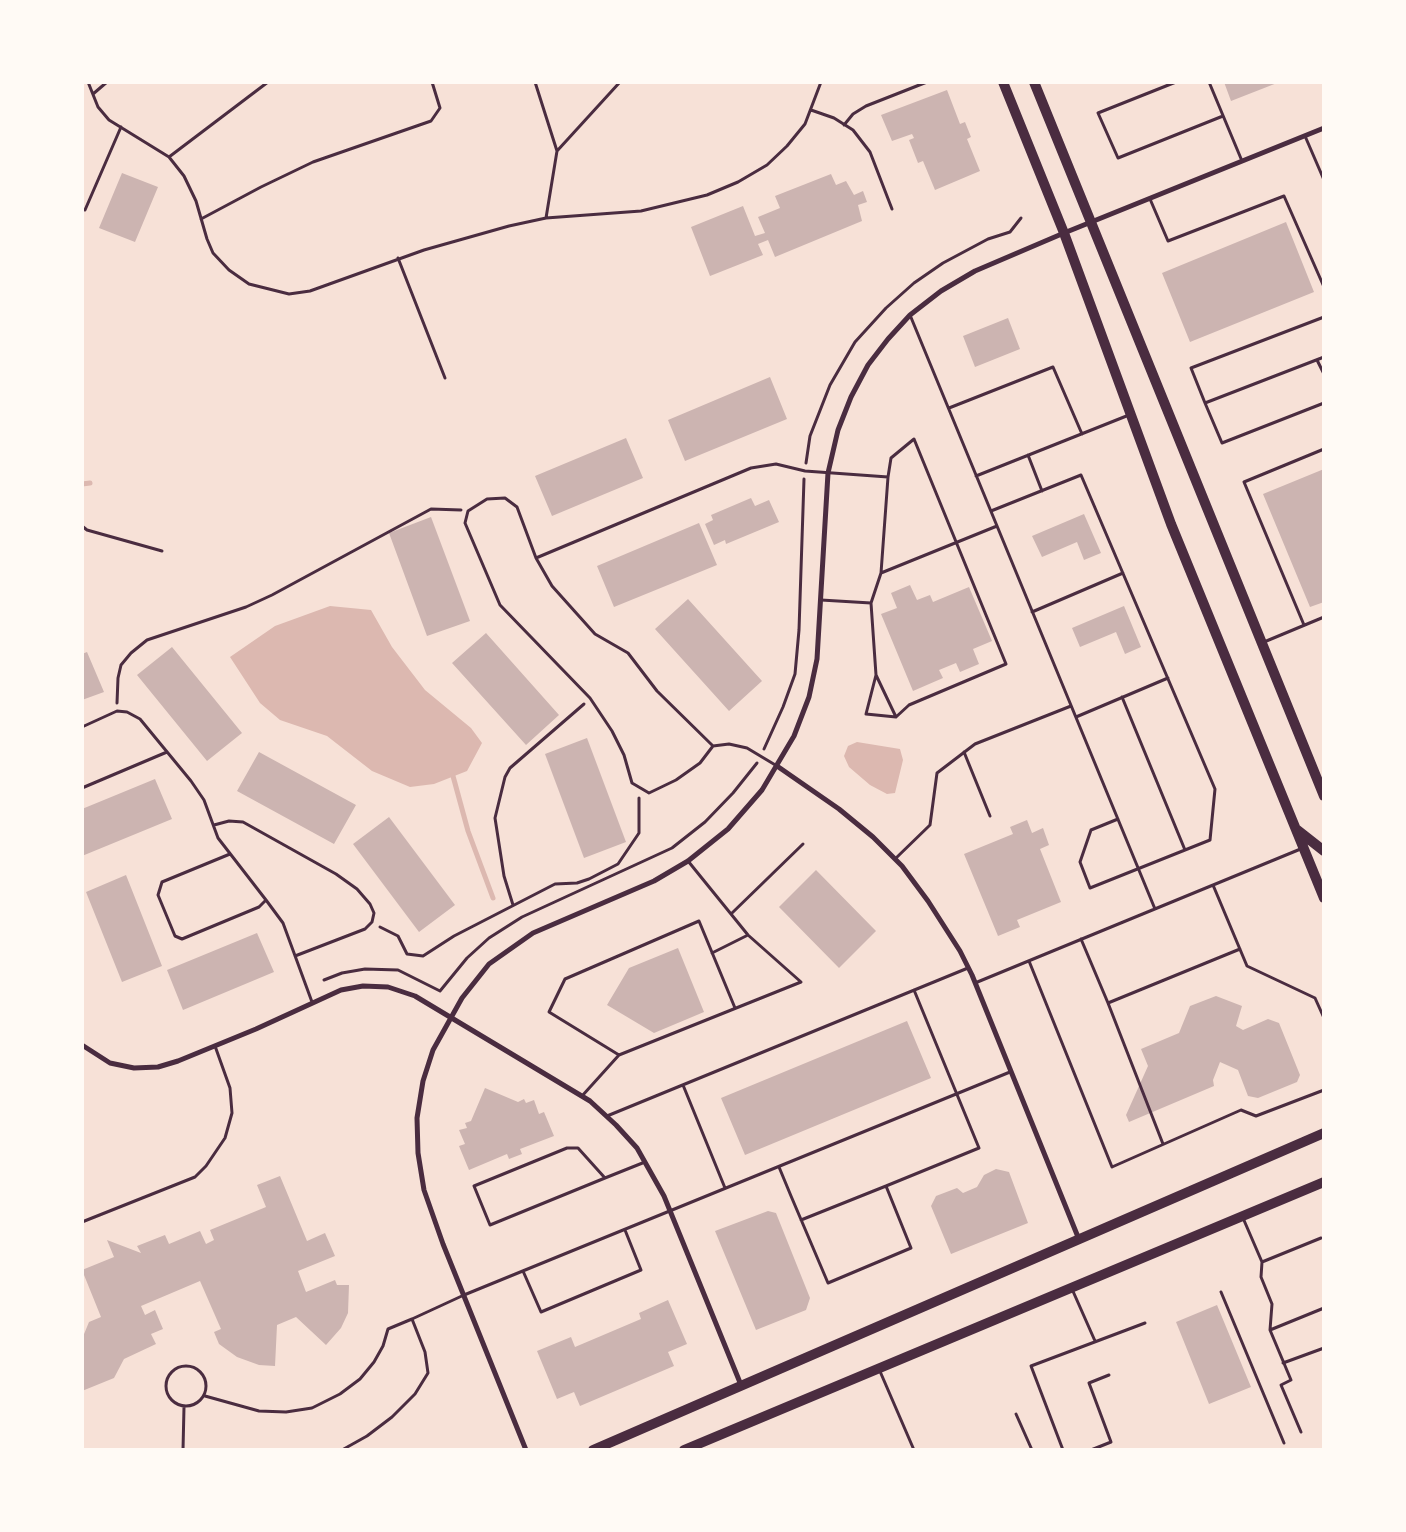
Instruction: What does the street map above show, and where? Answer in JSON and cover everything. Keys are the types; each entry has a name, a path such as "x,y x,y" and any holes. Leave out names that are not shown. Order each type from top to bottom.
{"main road":[{"path":"1003,82 1064,233 1171,524 1324,898"},
{"path":"1034,82 1324,796"},
{"path":"1295,828 1324,851"},
{"path":"592,1450 1078,1237 1324,1133"},
{"path":"684,1450 1324,1182"}],"street":[{"path":"526,1450 424,1190 418,1153 417,1118 423,1081 433,1050 462,998 489,964 516,943 564,918 654,881 688,862 742,815 762,790 794,736 809,696 817,659 828,473 838,430 851,397 868,365 910,315 941,290 976,271 1090,222 1324,128"},
{"path":"777,766 838,809 872,836 895,859 928,901 975,983 1078,1237"},
{"path":"82,1045 110,1063 134,1068 158,1067 214,1046 341,990 363,986 388,987 415,996 582,1096 606,1116 637,1148 654,1176 670,1211 741,1385"}],"lane":[{"path":"88,82 98,107 109,120 168,157 184,176 196,201 213,253 229,270 249,284 289,294 310,291 398,258 456,240 546,218 641,211 675,204 738,182 767,165 787,146 805,124 821,82"},
{"path":"93,94 107,82"},
{"path":"168,157 268,82"},
{"path":"201,219 313,162 431,121 440,108 432,82"},
{"path":"535,82 558,151 546,218"},
{"path":"558,151 620,82"},
{"path":"844,125 853,114 866,106 926,82"},
{"path":"1176,82 1098,113 1118,158 1223,116"},
{"path":"1209,82 1242,161"},
{"path":"811,110 834,118 853,130 870,152 892,209"},
{"path":"85,210 121,127"},
{"path":"1305,136 1324,180"},
{"path":"1150,198 1168,241 1284,196 1324,288"},
{"path":"398,258 445,378"},
{"path":"910,315 1155,909"},
{"path":"1324,318 1191,368 1222,443 1324,403"},
{"path":"1205,403 1324,357"},
{"path":"1317,360 1324,374"},
{"path":"948,408 1053,367 1082,434"},
{"path":"976,476 1130,414"},
{"path":"914,439 1006,664 909,705 896,717 866,714 876,675 871,603 881,573 888,477 891,458 914,439"},
{"path":"1304,625 1244,482 1324,449"},
{"path":"1028,455 1042,491"},
{"path":"536,558 751,468 776,464 805,471 888,477"},
{"path":"991,511 1081,475 1215,789 1210,840 1090,888 1080,862 1092,830 1118,819"},
{"path":"713,746 657,691 628,653 595,634 552,586 536,558 517,507 504,498 487,499 468,510 465,523 500,605 590,698 612,731 624,755 632,783 649,793 676,780 700,763 713,746 730,744 747,748 777,766"},
{"path":"881,573 997,526"},
{"path":"1032,612 1123,574"},
{"path":"821,600 871,603"},
{"path":"1261,643 1324,617"},
{"path":"876,675 896,717"},
{"path":"1076,717 1168,678"},
{"path":"1122,697 1184,850"},
{"path":"895,859 930,825 937,773 975,744 1071,706"},
{"path":"82,727 117,712 128,712 140,719 204,800 218,838 283,923 312,1002"},
{"path":"82,788 167,752"},
{"path":"964,752 990,816"},
{"path":"214,825 229,821 243,822 336,874 357,889 370,904 374,913 372,922 365,929 295,956"},
{"path":"731,914 803,844"},
{"path":"975,983 1303,848"},
{"path":"230,854 162,882 158,895 175,936 182,939 259,907 266,900"},
{"path":"582,1096 620,1055 801,982 748,934 688,862"},
{"path":"1213,885 1247,966 1315,998 1324,1018"},
{"path":"620,1055 549,1012 565,979 700,921 735,1008"},
{"path":"712,953 748,934"},
{"path":"1081,939 1163,1144"},
{"path":"1108,1003 1240,949"},
{"path":"1029,961 1112,1167 1240,1110 1256,1116 1324,1090"},
{"path":"606,1116 968,968"},
{"path":"801,1220 979,1148 914,990"},
{"path":"82,1222 195,1177 206,1166 225,1138 232,1113 230,1088 214,1046"},
{"path":"204,1396 259,1411 286,1412 312,1408 340,1394 360,1379 374,1362 383,1346 388,1329 464,1295 1011,1071"},
{"path":"683,1085 725,1188"},
{"path":"605,1178 578,1148 566,1148 474,1186 490,1225 645,1162"},
{"path":"779,1167 828,1283 911,1248 886,1186"},
{"path":"1242,1215 1262,1262 1261,1277 1272,1304 1270,1330 1291,1380 1281,1385 1301,1432"},
{"path":"523,1271 541,1312 641,1270 625,1230"},
{"path":"1262,1262 1321,1238"},
{"path":"1072,1289 1095,1341"},
{"path":"1221,1292 1284,1443"},
{"path":"1270,1330 1324,1308"},
{"path":"342,1450 367,1436 392,1417 415,1394 428,1373 425,1352 412,1319"},
{"path":"1063,1450 1031,1366 1145,1323"},
{"path":"1283,1363 1324,1348"},
{"path":"191,1366 202,1373 206,1384 204,1396 199,1403 184,1407 171,1400 166,1392 166,1382 170,1373 178,1367 191,1366"},
{"path":"879,1369 914,1450"},
{"path":"1091,1450 1111,1442 1089,1383 1109,1375"},
{"path":"183,1450 184,1407"},
{"path":"1016,1414 1032,1450"}],"path":[{"path":"324,980 342,973 365,969 398,970 440,991 467,958 489,938 505,927 556,900 672,848 705,822 733,793 761,756 783,707 795,674 799,630 805,471 810,436 830,385 855,342 886,308 914,283 943,263 988,240 1010,232 1021,218"},
{"path":"117,712 118,678 121,665 131,653 147,640 246,607 272,595 432,509 468,510"},
{"path":"82,526 96,533 162,551"},
{"path":"514,905 504,876 495,818 505,777 510,768 590,698"},
{"path":"372,922 398,936 407,954 424,956 454,936 555,884 577,883 618,864 639,833 640,788"}],"shaded area":[{"path":"330,606 371,610 392,647 425,690 471,728 482,743 467,771 434,784 410,787 372,771 327,736 280,720 260,703 230,657 275,626"},
{"path":"857,742 900,749 903,760 895,793 887,794 870,785 849,767 844,756 848,746"}],"building":[{"path":"1224,82 1277,82 1277,83 1231,101"},
{"path":"947,90 960,124 965,122 971,137 967,139 980,171 935,190 923,161 918,163 909,140 914,138 912,134 892,141 881,115"},
{"path":"122,173 158,187 135,242 99,228"},
{"path":"831,174 836,185 846,181 854,195 863,191 867,202 858,205 862,221 775,257 768,240 758,244 763,255 710,276 691,227 743,206 755,236 765,233 758,217 780,208 775,196"},
{"path":"1286,222 1314,292 1190,342 1162,273"},
{"path":"1008,318 1020,349 975,367 963,336"},
{"path":"770,377 787,419 685,461 668,420"},
{"path":"626,438 643,478 552,516 535,476"},
{"path":"1324,469 1324,602 1310,607 1263,494"},
{"path":"751,498 755,506 769,500 779,522 726,544 725,540 714,545 705,524 713,520 711,515"},
{"path":"1084,514 1101,553 1084,560 1077,542 1042,557 1032,536"},
{"path":"431,517 470,621 427,636 389,533"},
{"path":"699,523 717,565 614,607 597,566"},
{"path":"910,585 917,600 930,595 933,602 969,587 992,641 973,649 979,664 960,672 956,663 939,670 943,678 913,691 881,614 897,608 891,593"},
{"path":"688,599 762,681 729,711 655,629"},
{"path":"1124,606 1141,647 1125,654 1116,632 1080,647 1072,628"},
{"path":"486,633 559,715 526,745 452,663"},
{"path":"172,647 242,733 207,761 137,675"},
{"path":"87,652 104,692 82,700 82,654"},
{"path":"587,738 626,842 584,858 545,754"},
{"path":"259,752 356,805 334,844 237,791"},
{"path":"155,779 172,819 82,856 82,809"},
{"path":"389,817 455,905 419,932 353,844"},
{"path":"1027,820 1032,833 1043,828 1049,845 1040,849 1061,902 1017,920 1020,927 998,936 964,854 1013,834 1010,827"},
{"path":"816,870 876,931 839,968 779,907"},
{"path":"126,875 162,966 122,982 86,892"},
{"path":"257,933 274,972 183,1010 167,970"},
{"path":"678,948 704,1012 654,1033 607,1005 629,968"},
{"path":"1216,996 1242,1006 1236,1026 1243,1030 1268,1019 1279,1023 1300,1075 1297,1082 1258,1098 1248,1096 1238,1070 1220,1062 1213,1080 1214,1086 1129,1122 1126,1115 1148,1066 1141,1049 1179,1033 1190,1006"},
{"path":"907,1021 931,1078 745,1155 721,1098"},
{"path":"485,1088 518,1102 524,1099 526,1103 534,1100 539,1114 544,1112 554,1136 520,1149 522,1154 509,1159 507,1154 469,1170 459,1146 465,1144 459,1130 467,1128 465,1123 471,1121"},
{"path":"996,1169 1009,1172 1028,1223 951,1254 931,1206 936,1196 957,1188 963,1193 977,1187 984,1175"},
{"path":"280,1176 307,1241 325,1233 335,1256 298,1271 306,1292 335,1280 337,1285 349,1285 348,1313 341,1328 326,1345 296,1317 277,1325 275,1366 259,1365 237,1357 219,1344 214,1332 221,1329 200,1281 141,1306 145,1315 155,1310 163,1329 151,1334 156,1344 124,1359 114,1378 82,1391 82,1339 89,1322 101,1317 82,1270 114,1257 107,1240 141,1253 137,1246 165,1235 169,1244 200,1231 206,1244 214,1240 210,1230 266,1207 257,1185"},
{"path":"768,1211 776,1213 810,1298 806,1310 756,1330 715,1231"},
{"path":"668,1300 687,1344 668,1352 674,1366 580,1406 574,1392 557,1399 537,1351 571,1337 575,1347 641,1319 639,1313"},
{"path":"1217,1305 1251,1387 1209,1404 1176,1322"}],"waterway":[{"path":"82,484 90,483"},
{"path":"453,776 468,831 493,898"}]}
